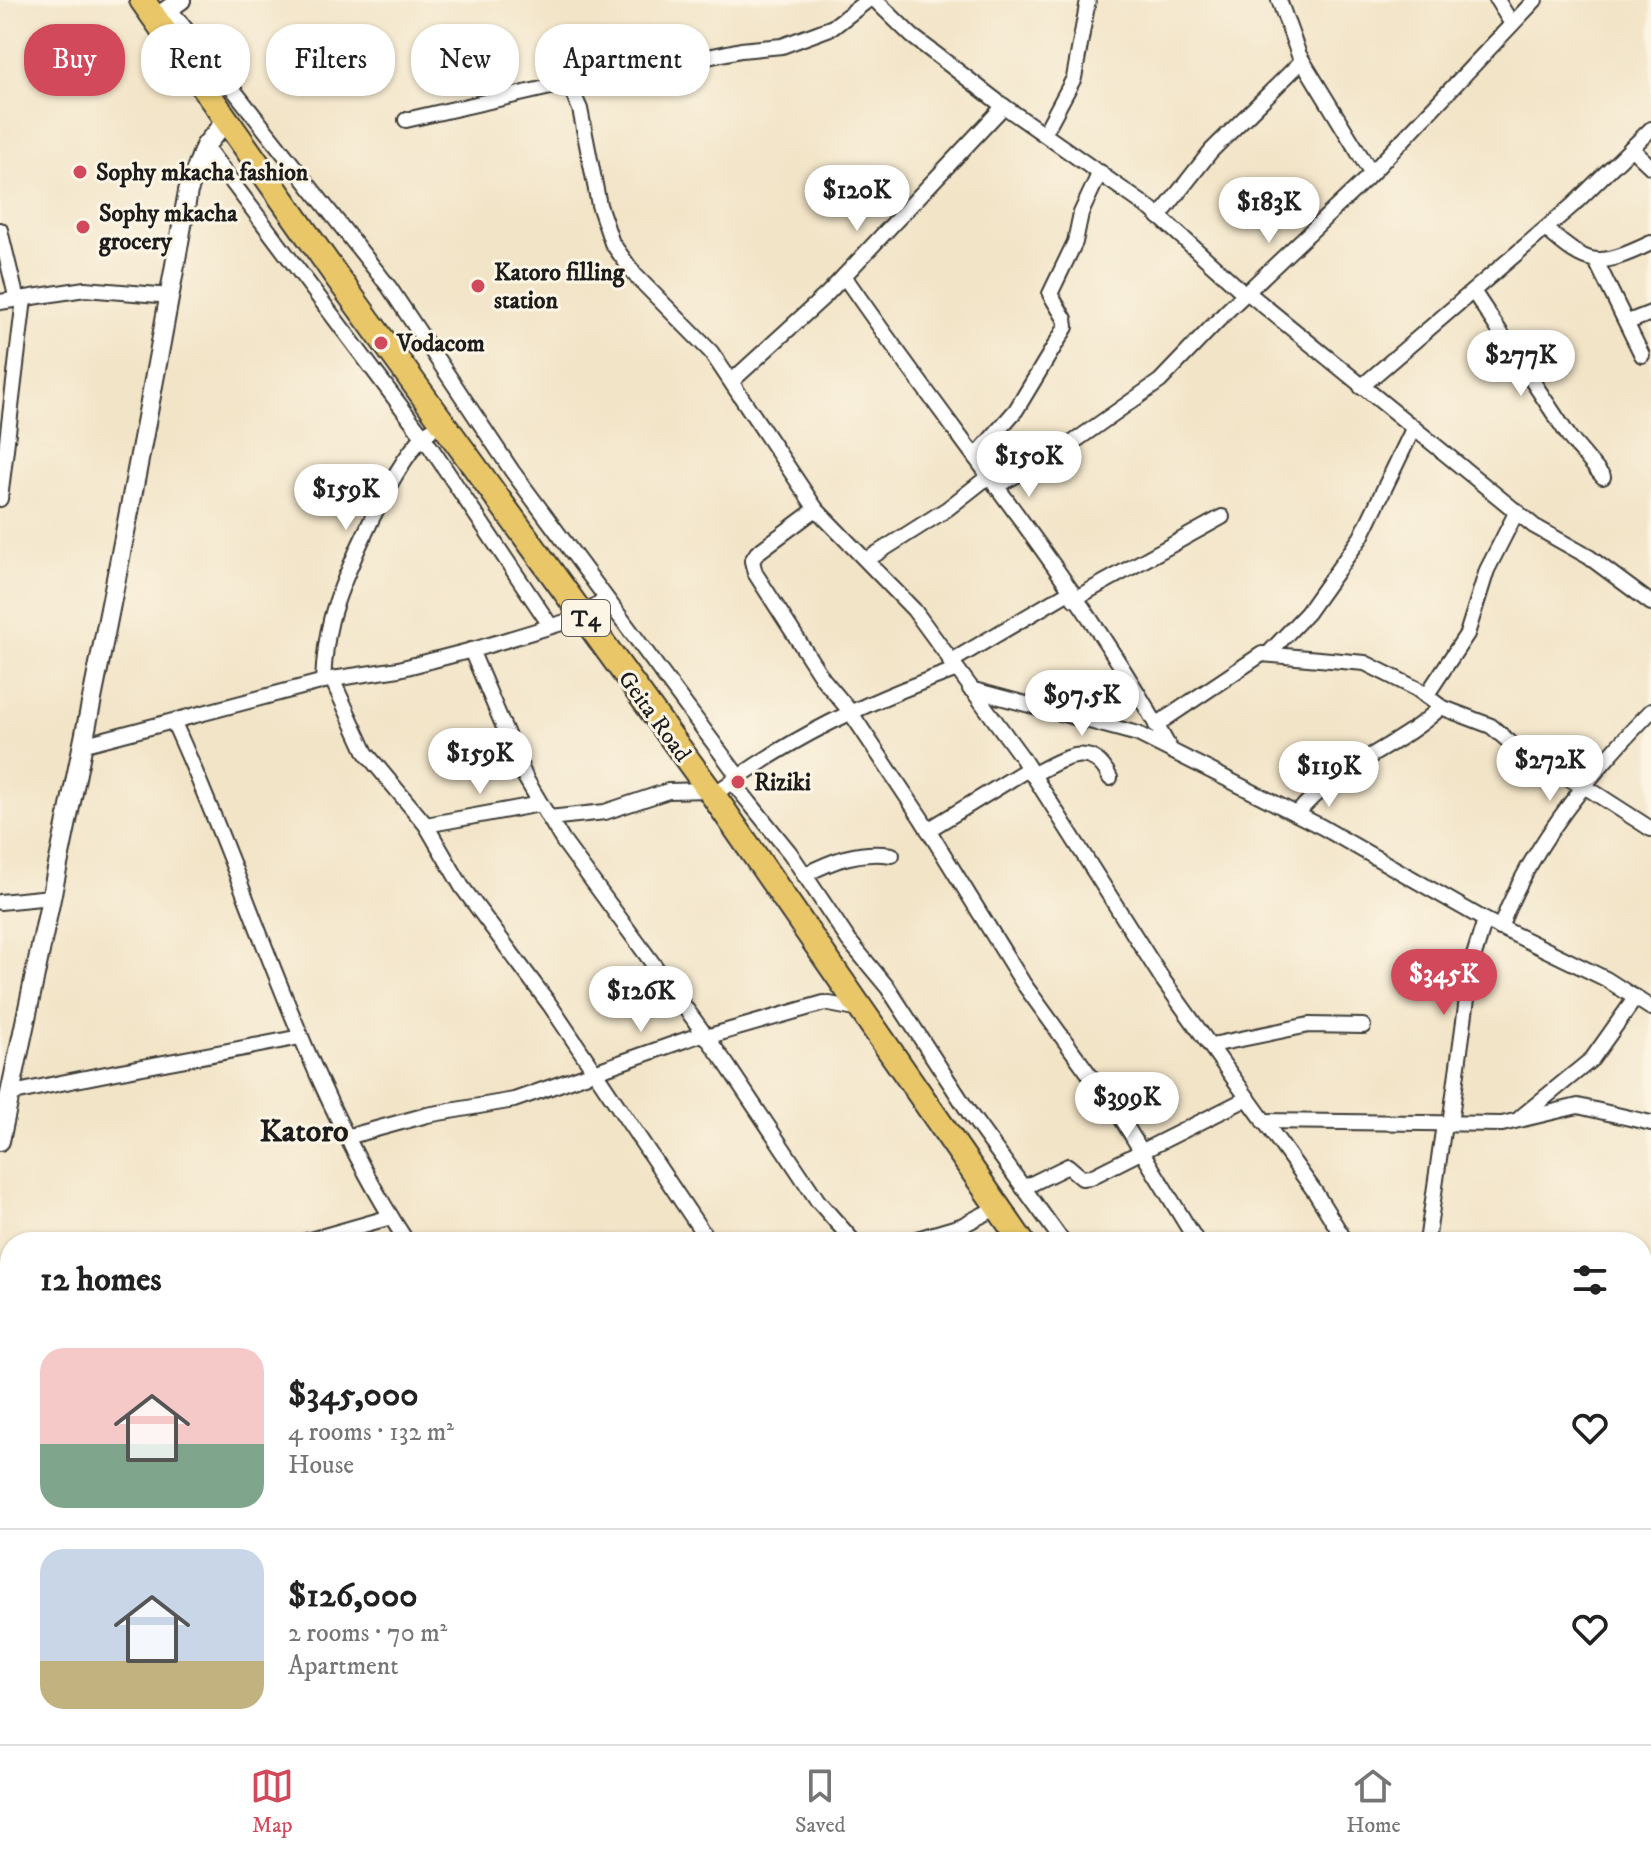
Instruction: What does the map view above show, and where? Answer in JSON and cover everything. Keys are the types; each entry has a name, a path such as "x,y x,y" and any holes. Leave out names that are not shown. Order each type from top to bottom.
{"highway":[{"name":"Geita Road","path":"162,7 227,119 433,429 723,785 862,1010 1015,1232"}],"street":[{"path":"710,57 782,46 825,31 868,0"},
{"path":"875,0 912,36 1159,217 1246,293 1534,526 1589,557 1651,603"},
{"path":"1044,134 1074,78 1088,0"},
{"path":"1279,0 1302,61 1371,173"},
{"path":"1497,0 1512,24"},
{"path":"868,559 993,481 1058,453 1160,381 1371,173 1535,0"},
{"path":"162,7 389,287 512,471 604,599 723,785 804,875 849,941 888,988 970,1114 1056,1232"},
{"path":"1159,217 1174,202 1198,165 1302,61"},
{"path":"406,120 535,89"},
{"path":"572,96 580,109 599,205 612,243 635,275 711,352 816,509 868,559 914,610 1030,772 1163,980 1212,1045 1340,1232"},
{"path":"732,381 844,276 1004,106"},
{"path":"0,1141 136,491 188,191 194,167 205,146 227,119"},
{"path":"1361,387 1546,229 1651,129"},
{"path":"205,146 433,429 550,625"},
{"path":"1631,148 1651,167"},
{"path":"975,457 1016,410 1066,327 1065,319 1050,294 1075,242 1081,213 1100,172"},
{"path":"1546,229 1583,259 1596,261 1651,243"},
{"path":"0,230 20,299 0,499"},
{"path":"1596,261 1642,355"},
{"path":"844,276 913,376 993,481 1170,750"},
{"path":"0,302 85,289 171,296"},
{"path":"1473,291 1570,438 1603,477"},
{"path":"1628,322 1651,313"},
{"path":"433,429 400,466 358,549 332,618 328,680 366,753 426,825 462,887 550,1005 702,1232"},
{"path":"1268,654 1307,613 1361,537 1413,429"},
{"path":"816,509 757,553 752,561 755,573 823,679 849,710 928,830 1023,983 1123,1121 1191,1232"},
{"path":"1426,696 1467,634 1487,570 1517,511"},
{"path":"549,818 605,812 668,791 723,785 849,710 952,666 1071,596 1222,517"},
{"path":"82,745 328,680 399,669 471,650 585,616 604,599"},
{"path":"471,650 549,818 792,1157 818,1201 845,1232"},
{"path":"1156,725 1262,654 1365,663 1441,707 1491,726 1527,757 1584,787 1651,829"},
{"path":"970,689 1125,730 1170,750 1297,814 1485,920 1636,997 1651,1008"},
{"path":"1297,814 1322,785 1375,756 1441,707"},
{"path":"1500,928 1510,900 1584,787 1651,711"},
{"path":"174,723 212,806 300,1037 347,1137 401,1232"},
{"path":"928,830 1030,772 1064,759 1092,756 1102,761 1110,778"},
{"path":"426,825 540,804"},
{"path":"804,875 849,855 871,852 892,855"},
{"path":"0,902 51,897"},
{"path":"1429,1232 1472,962 1485,920"},
{"path":"1515,1121 1592,1059 1636,997"},
{"path":"347,1137 427,1115 514,1100 593,1070 824,1003 862,1010"},
{"path":"1212,1045 1309,1025 1363,1026"},
{"path":"10,1094 111,1071 192,1061 300,1037"},
{"path":"1023,1188 1068,1166 1082,1178 1091,1177 1143,1154 1248,1098"},
{"path":"1263,1121 1447,1124 1515,1121 1578,1106 1651,1123"},
{"path":"941,1232 998,1207"},
{"path":"338,1232 391,1217"}],"place":[{"name":"Sophy mkacha fashion","path":"80,172"},
{"name":"Sophy mkacha grocery","path":"83,227"},
{"name":"Katoro filling station","path":"478,286"},
{"name":"Vodacom","path":"381,343"},
{"name":"Riziki","path":"738,782"}],"district":[{"name":"Katoro","path":"304,1130"}]}
